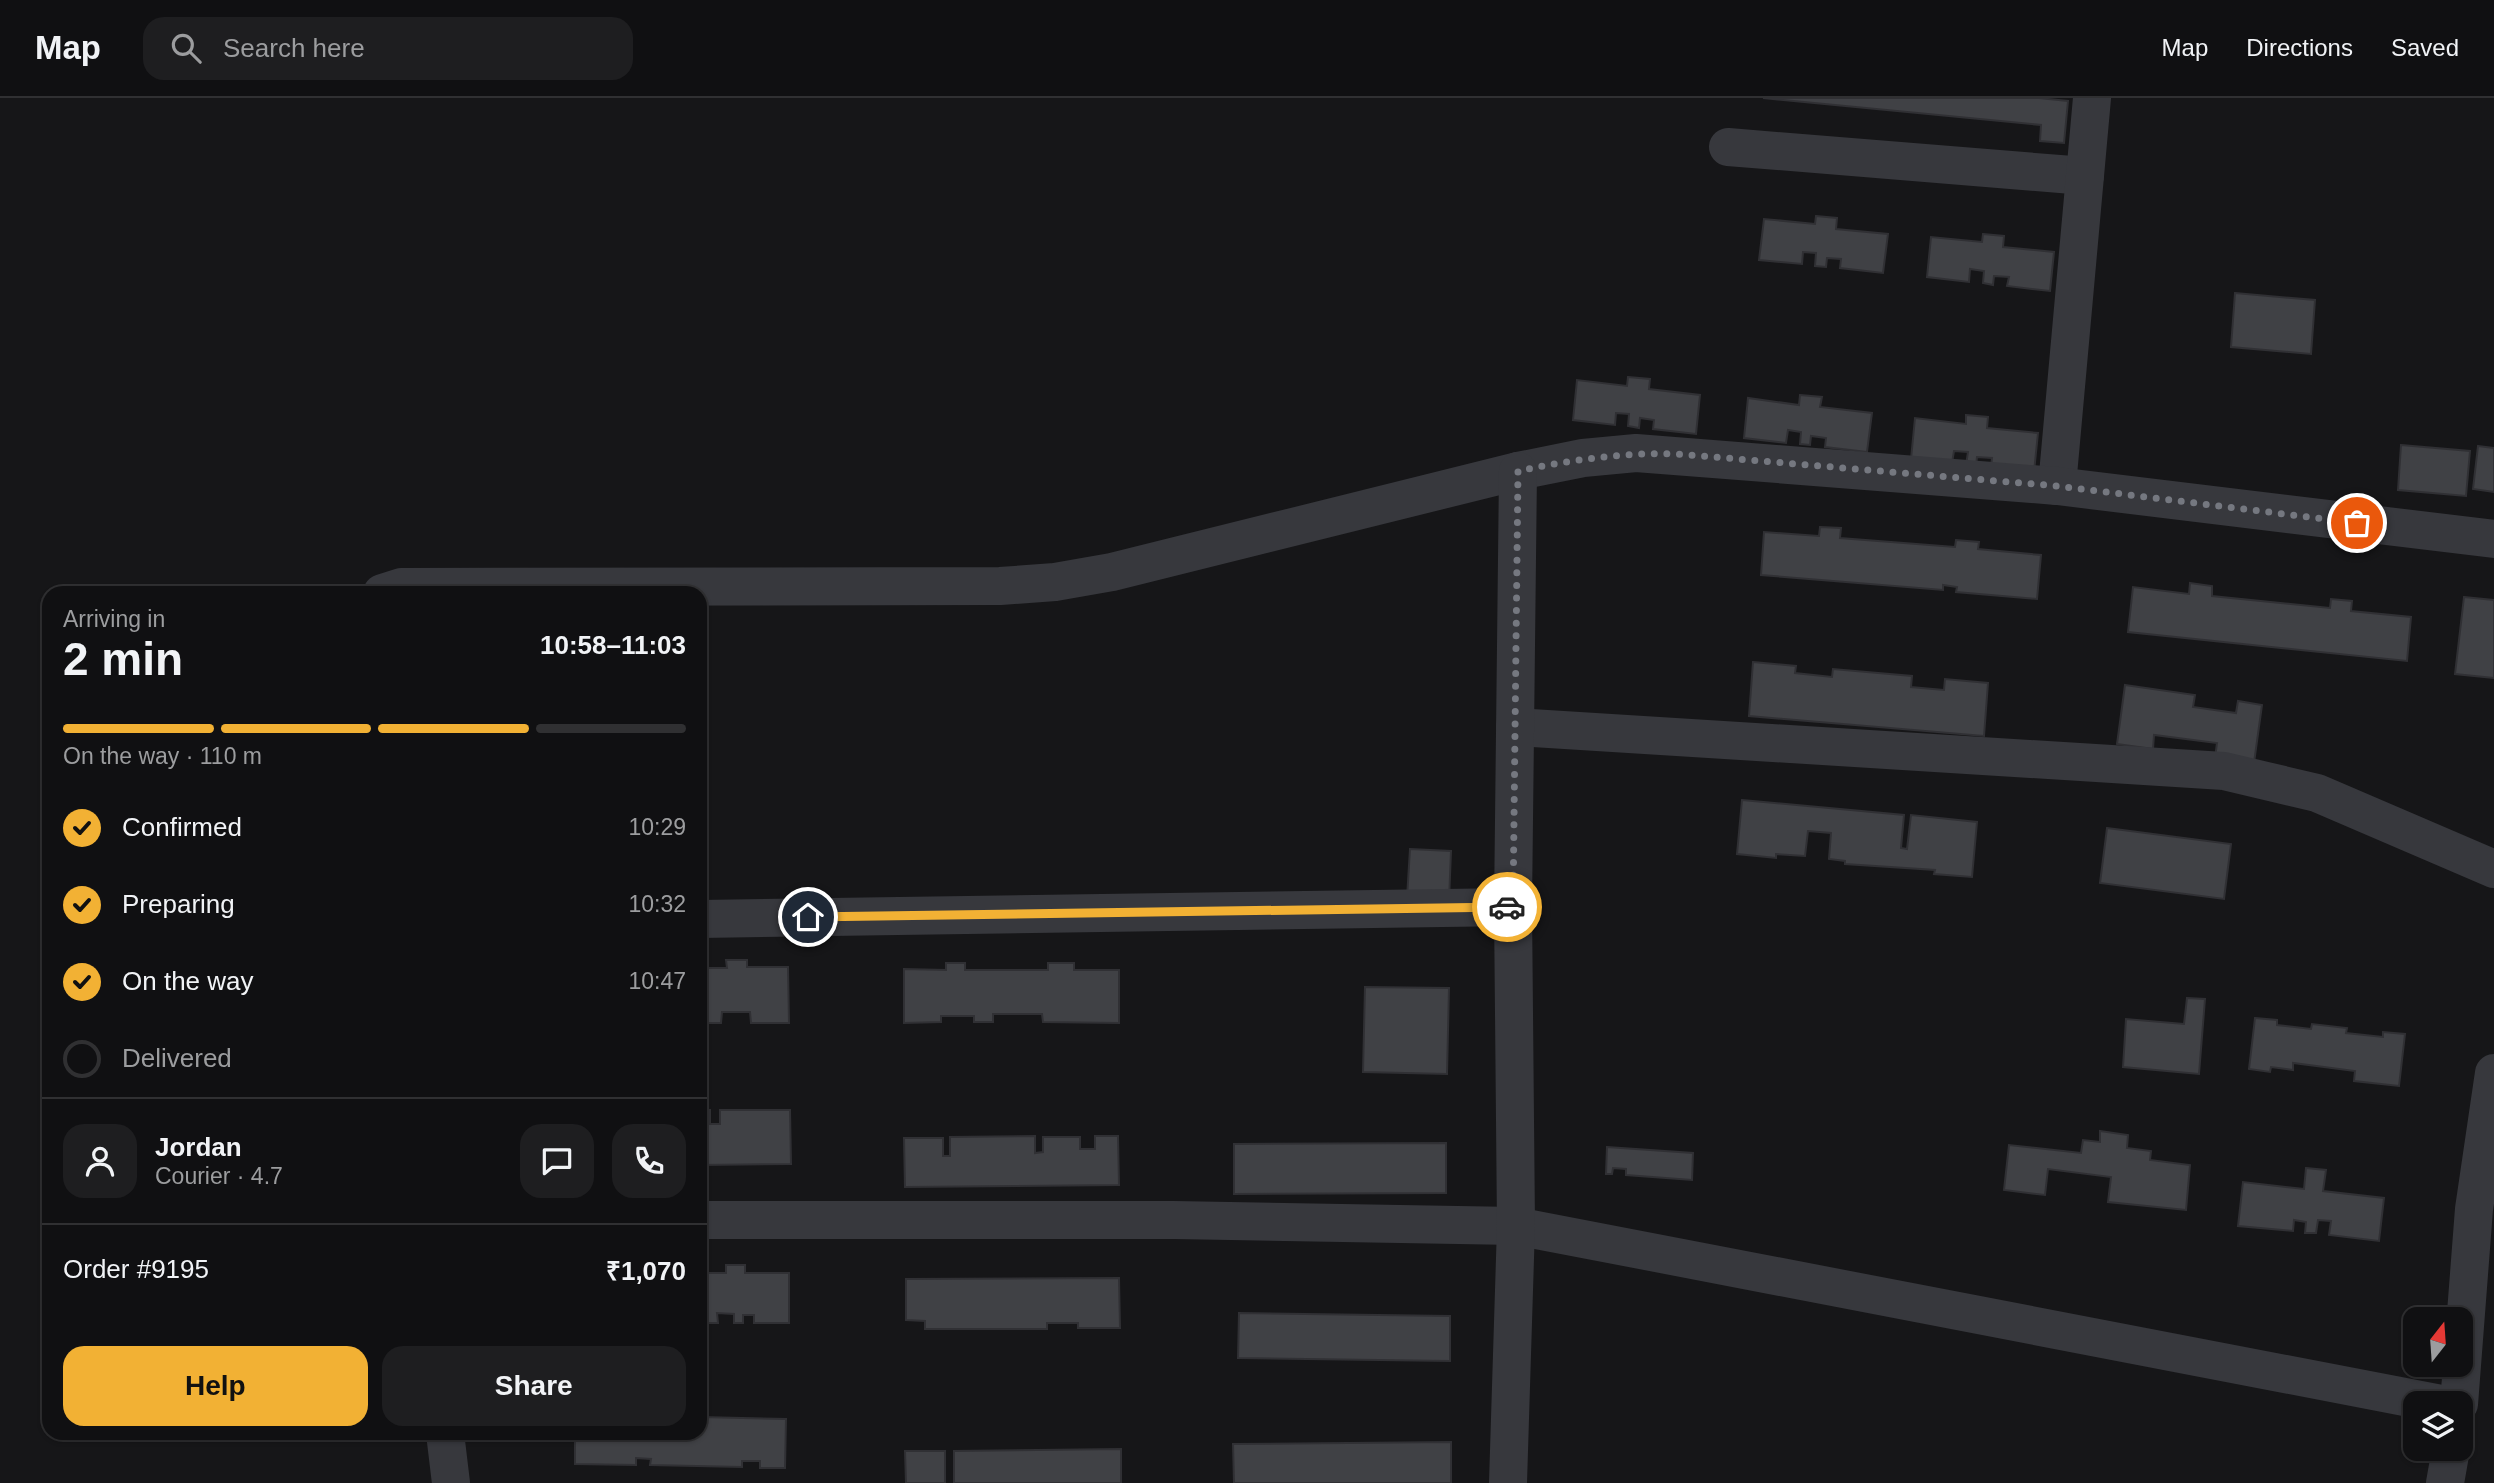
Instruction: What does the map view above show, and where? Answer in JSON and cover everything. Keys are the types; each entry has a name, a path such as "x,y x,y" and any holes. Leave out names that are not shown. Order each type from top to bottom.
{"street":[{"path":"2057,486 2092,98"},
{"path":"1728,147 2085,176"},
{"path":"707,586 1000,586 1055,582 1112,572 1518,471 1583,458 1636,453 2057,486 2494,539"},
{"path":"1508,1483 1516,1226 1513,907 1518,471"},
{"path":"1515,727 2224,771 2318,793 2494,870"},
{"path":"707,919 1513,907"},
{"path":"2461,1391 2484,1212 2494,1073"},
{"path":"707,1220 1174,1220 1516,1226 2403,1397"},
{"path":"446,1440 451,1483"},
{"path":"2445,1483 2449,1461"}],"building":[{"path":"1763,98 2039,98 2068,101 2064,143 2040,141 2041,125"},
{"path":"1816,216 1837,218 1836,229 1888,234 1883,273 1840,268 1841,259 1827,258 1826,267 1815,266 1816,253 1803,252 1802,264 1759,260 1764,219 1815,224"},
{"path":"1983,234 2004,236 2003,247 2054,252 2050,291 2007,286 2009,277 1994,276 1993,285 1983,283 1984,271 1970,269 1969,282 1927,277 1931,237 1982,242"},
{"path":"2235,293 2315,300 2311,354 2231,347"},
{"path":"1628,377 1650,379 1649,389 1700,395 1696,434 1653,429 1654,420 1640,418 1639,428 1628,426 1629,414 1616,413 1615,425 1573,420 1577,380 1627,386"},
{"path":"1800,395 1822,397 1820,407 1872,413 1867,452 1825,447 1826,438 1811,436 1810,445 1800,444 1801,432 1788,430 1786,443 1744,438 1748,398 1799,405"},
{"path":"1966,415 1988,417 1987,428 2038,433 2034,472 1991,467 1992,458 1977,457 1976,466 1966,465 1968,452 1954,451 1952,463 1911,459 1915,418 1966,424"},
{"path":"2401,445 2470,451 2466,496 2398,490"},
{"path":"2478,446 2494,448 2494,492 2473,489"},
{"path":"1820,527 1841,528 1840,538 1955,547 1956,540 1979,542 1978,549 2041,555 2037,599 1956,592 1957,587 1943,585 1943,590 1761,575 1764,532 1819,536"},
{"path":"2190,583 2212,586 2212,596 2330,608 2331,599 2352,601 2351,611 2411,617 2407,661 2128,632 2133,587 2189,594"},
{"path":"2464,597 2494,600 2494,678 2455,674"},
{"path":"1753,662 1796,666 1795,673 1832,677 1833,669 1912,676 1911,687 1944,690 1945,679 1988,683 1984,736 1749,716"},
{"path":"2125,685 2195,695 2193,707 2236,713 2238,701 2262,705 2254,763 2215,758 2217,743 2154,735 2153,749 2117,744"},
{"path":"1742,800 1904,815 1901,848 1907,849 1911,815 1977,822 1972,877 1934,874 1935,870 1845,864 1845,861 1829,859 1831,833 1808,831 1805,856 1776,854 1776,858 1737,854"},
{"path":"2107,828 2231,844 2224,899 2100,883"},
{"path":"1410,849 1451,851 1449,901 1407,898"},
{"path":"726,960 747,960 747,967 788,967 789,1023 751,1023 750,1012 722,1012 721,1023 707,1023 707,968 727,968"},
{"path":"946,963 965,963 965,970 1048,970 1048,963 1074,963 1074,970 1119,970 1119,1023 1043,1022 1042,1014 993,1014 993,1022 974,1022 974,1016 941,1016 941,1022 904,1023 904,969 946,970"},
{"path":"1365,987 1449,988 1447,1074 1363,1072"},
{"path":"2187,998 2205,999 2199,1074 2123,1067 2126,1019 2184,1024"},
{"path":"2255,1018 2277,1020 2277,1025 2311,1029 2312,1024 2347,1028 2346,1033 2383,1037 2383,1032 2405,1034 2399,1086 2354,1081 2355,1071 2293,1063 2293,1070 2271,1067 2270,1072 2249,1069"},
{"path":"707,1110 710,1110 710,1124 720,1124 720,1110 790,1110 791,1164 707,1165"},
{"path":"2100,1131 2128,1135 2127,1148 2151,1151 2150,1160 2190,1165 2186,1210 2108,1202 2111,1177 2048,1169 2045,1195 2004,1190 2009,1145 2081,1153 2083,1140 2100,1142"},
{"path":"1035,1136 1035,1153 1043,1152 1043,1137 1080,1137 1080,1149 1095,1149 1095,1136 1118,1136 1119,1185 905,1187 904,1138 943,1138 943,1156 950,1156 950,1137"},
{"path":"1446,1143 1446,1193 1234,1194 1234,1144"},
{"path":"1607,1147 1693,1153 1692,1180 1626,1175 1626,1169 1613,1168 1612,1174 1606,1174"},
{"path":"2306,1168 2326,1170 2323,1191 2384,1198 2379,1241 2329,1235 2331,1221 2318,1220 2316,1233 2305,1233 2306,1222 2294,1220 2293,1231 2238,1226 2243,1182 2304,1189"},
{"path":"726,1265 745,1265 745,1273 789,1273 789,1323 754,1323 754,1315 743,1315 743,1323 734,1323 734,1314 717,1313 718,1323 707,1323 707,1273 726,1273"},
{"path":"1119,1278 1120,1328 1078,1328 1078,1323 1047,1323 1047,1329 925,1329 925,1321 906,1320 906,1279"},
{"path":"1239,1313 1450,1316 1450,1361 1238,1358"},
{"path":"707,1417 786,1419 785,1468 760,1468 760,1461 742,1461 742,1467 650,1465 651,1459 636,1458 636,1465 575,1464 575,1440 707,1440"},
{"path":"1451,1442 1451,1483 1234,1483 1233,1444"},
{"path":"1121,1449 1121,1483 954,1483 954,1451"},
{"path":"905,1451 945,1451 945,1483 906,1483"}],"way so far":[{"path":"1507,907 1513,907 1518,471 1583,458 1636,453 1678,454 2057,486 2357,523"}],"route":[{"path":"808,917 1507,907"}]}
